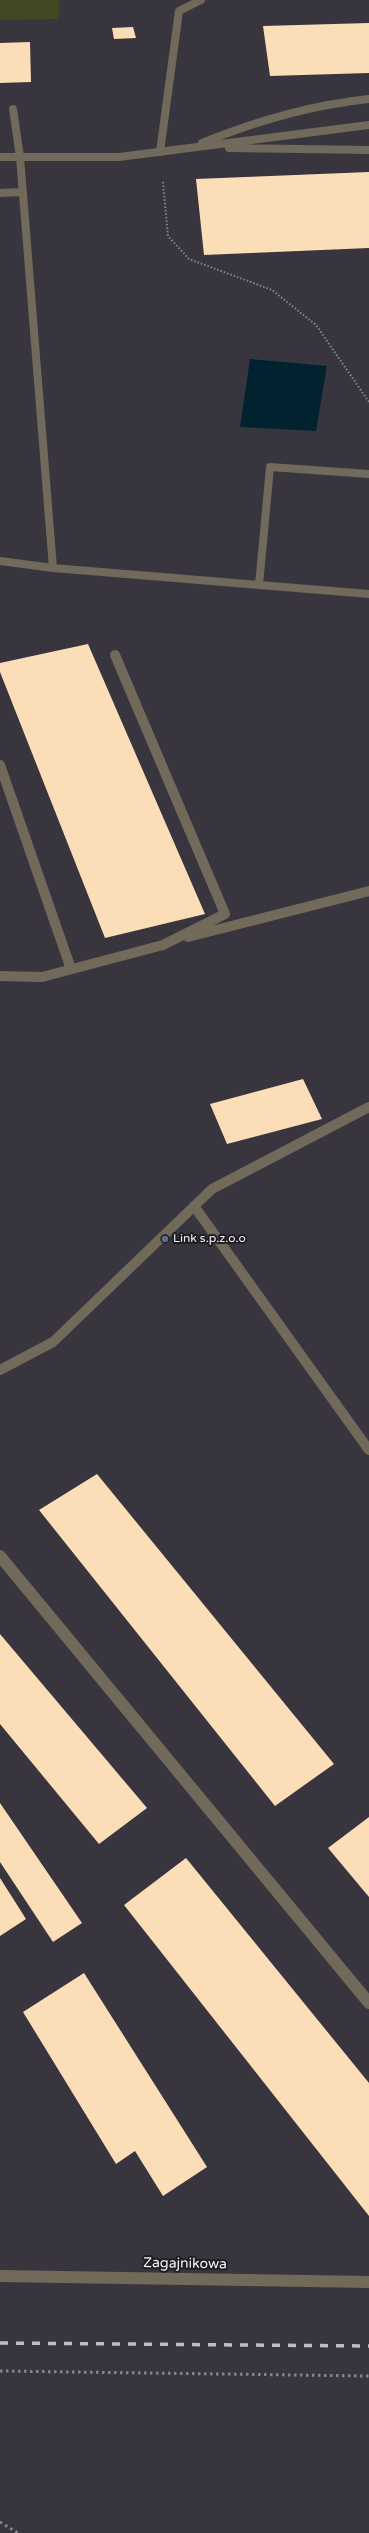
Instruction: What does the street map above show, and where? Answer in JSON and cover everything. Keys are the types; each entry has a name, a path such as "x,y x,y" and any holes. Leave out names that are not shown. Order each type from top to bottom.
{"street":[{"path":"160,152 179,11 201,0"},
{"path":"189,148 256,121 340,101 369,99"},
{"path":"13,109 20,157 53,568"},
{"path":"0,158 119,157 369,125"},
{"path":"189,148 369,150"},
{"path":"0,193 23,192"},
{"path":"259,585 270,467 369,474"},
{"path":"0,561 53,568 369,594"},
{"path":"114,654 225,914 171,941"},
{"path":"0,765 71,969"},
{"path":"0,976 42,976 171,941 369,892"},
{"path":"0,1370 53,1342 212,1189 369,1107"},
{"path":"194,1206 369,1450"},
{"path":"0,1556 369,2003"},
{"name":"Zagajnikowa","path":"0,2276 369,2282"}],"path":[{"path":"160,152 168,236 189,259 272,290 316,325 369,402"},
{"path":"0,2371 369,2376"},
{"path":"0,2522 18,2533"}],"green space":[{"path":"0,0 59,0 59,19 0,20"}],"water":[{"path":"250,359 327,366 316,431 240,427"}],"building":[{"path":"369,23 369,73 270,76 263,26"},
{"path":"133,27 136,38 114,39 112,28"},
{"path":"30,42 31,82 0,83 0,43"},
{"path":"369,172 369,248 204,255 196,179"},
{"path":"88,644 205,914 105,938 0,672 0,663"},
{"path":"303,1079 322,1119 227,1144 210,1104"},
{"path":"97,1474 334,1764 275,1806 39,1510"},
{"path":"0,1634 147,1808 99,1844 0,1724"},
{"path":"0,1803 82,1923 53,1942 0,1862"},
{"path":"369,1817 369,1897 328,1848"},
{"path":"186,1858 369,2083 369,2216 124,1905"},
{"path":"0,1878 26,1919 0,1936"},
{"path":"84,1973 207,2167 163,2196 135,2151 116,2164 23,2012"}],"railway":[{"path":"0,2343 369,2346"}],"place":[{"name":"Link s.p.z.o.o","path":"165,1239"}]}
